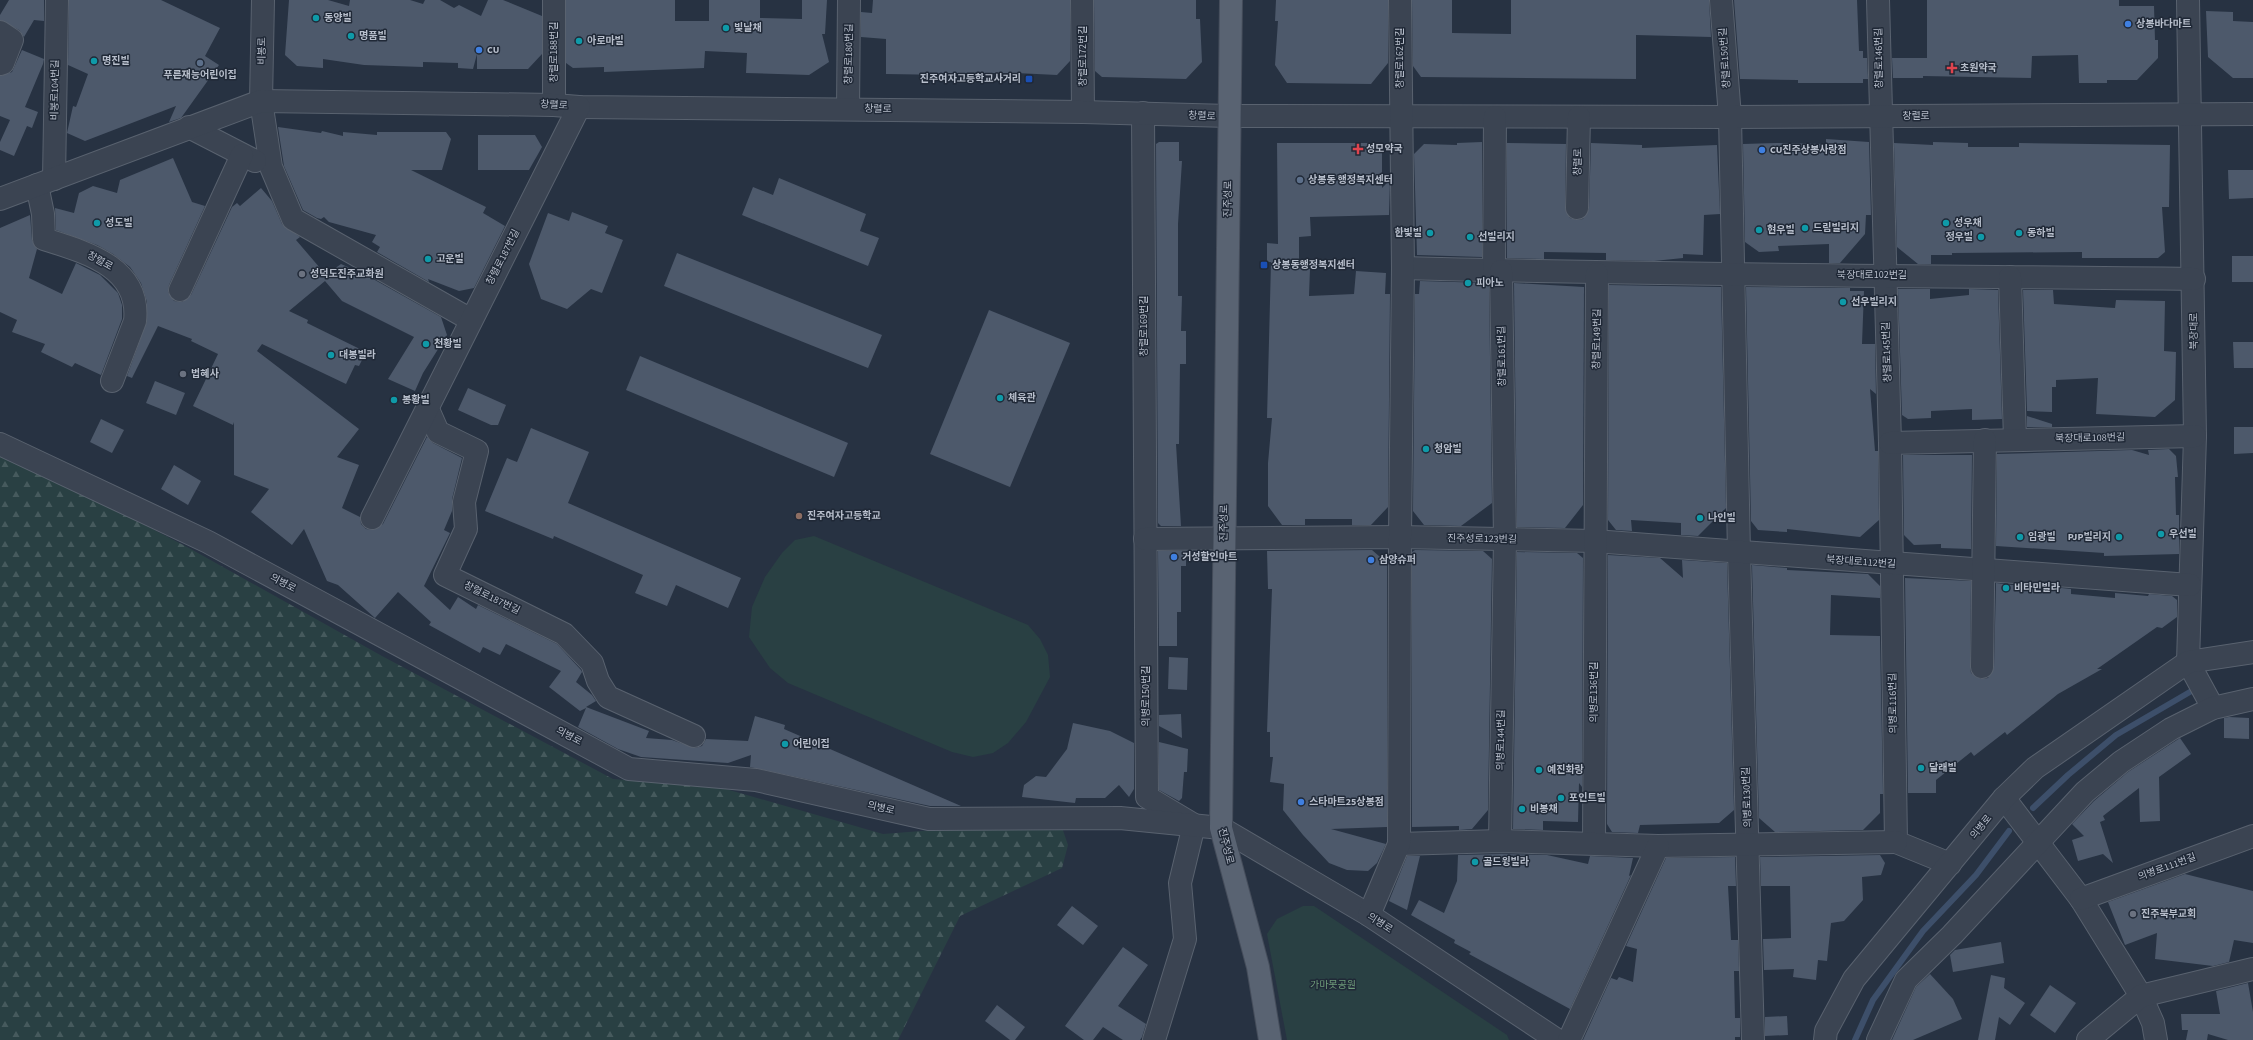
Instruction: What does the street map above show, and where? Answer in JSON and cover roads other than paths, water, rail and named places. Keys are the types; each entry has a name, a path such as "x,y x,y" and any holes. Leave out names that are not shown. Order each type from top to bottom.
{"main road":[{"name":"진주성로","path":"1230,0 1221,828 1258,967 1270,1040"}],"street":[{"name":"비봉로104번길","path":"45,182 57,0"},
{"name":"비봉로","path":"261,101 263,0"},
{"name":"창렬로188번길","path":"554,0 554,104"},
{"name":"창렬로180번길","path":"848,109 850,0"},
{"name":"창렬로172번길","path":"1082,0 1083,112"},
{"name":"창렬로162번길","path":"1400,0 1401,116"},
{"name":"창렬로150번길","path":"1721,0 1730,117"},
{"name":"창렬로146번길","path":"1878,0 1880,116"},
{"name":"북장대로","path":"2188,0 2194,279 2195,436 2188,662"},
{"path":"0,32 12,40 3,63 0,64"},
{"name":"창렬로","path":"0,199 261,101 554,104 579,107 1083,112 1229,116 1730,117 2253,114"},
{"path":"261,101 272,170 293,219 471,320"},
{"name":"창렬로187번길","path":"372,518 579,107"},
{"name":"창렬로169번길","path":"1143,113 1145,539"},
{"path":"1370,915 1399,844 1403,268 1401,116"},
{"path":"1495,116 1497,271"},
{"name":"창렬로","path":"1577,208 1579,116"},
{"name":"창렬로145번길","path":"1880,116 1890,443 1890,564"},
{"path":"1730,117 1739,553"},
{"path":"189,127 272,170"},
{"path":"180,290 242,155"},
{"name":"창렬로","path":"45,182 43,214 44,239 88,255 115,269 129,285 136,312 135,321 112,381"},
{"path":"1403,268 1598,274 1734,275"},
{"name":"창렬로161번길","path":"1497,271 1504,539"},
{"name":"창렬로149번길","path":"1594,541 1598,274"},
{"name":"북장대로102번길","path":"1734,275 1885,275 2194,279"},
{"path":"2010,277 2015,440"},
{"name":"창렬로187번길","path":"427,407 438,432 477,451 464,502 466,529 445,575 564,634 592,663 598,681 608,697 694,736"},
{"name":"북장대로108번길","path":"1890,443 2195,436"},
{"path":"1982,667 1985,440"},
{"name":"의병로","path":"0,444 208,542 629,769 756,780 929,819 1120,818 1221,828 1370,915 1557,1040"},
{"name":"진주성로123번길","path":"1145,539 1400,537 1594,541 1739,553"},
{"name":"의병로150번길","path":"1145,539 1147,797 1194,825"},
{"name":"의병로144번길","path":"1500,841 1504,539"},
{"name":"의병로136번길","path":"1594,541 1594,843"},
{"name":"북장대로112번길","path":"1739,553 2190,585"},
{"name":"의병로130번길","path":"1739,553 1753,1040"},
{"name":"의병로116번길","path":"1890,564 1896,842"},
{"name":"의병로","path":"1825,1040 1826,1031 1854,979 2004,798 2036,768 2188,662 2253,652"},
{"path":"2188,662 2213,708"},
{"path":"1878,1040 1906,980 1952,935 2037,841 2084,792 2121,762 2172,728 2213,708 2253,699"},
{"path":"2004,798 2081,899 2141,996 2153,1023 2156,1040"},
{"path":"1154,1040 1185,940 1180,884 1194,825"},
{"name":"의병로111번길","path":"2081,899 2253,836"},
{"path":"1399,844 1500,841 1658,846 1896,842 1950,864"},
{"path":"1569,1040 1658,846"},
{"path":"2088,1040 2141,996 2253,969"}],"waterway":[{"path":"2033,808 2068,775 2116,735 2195,689"},
{"path":"1855,1040 1873,1000 1923,931 1976,875 2009,831"}],"place":[{"name":"동양빌","path":"316,18"},
{"name":"상봉바다마트","path":"2128,24"},
{"name":"빛날채","path":"726,28"},
{"name":"명품빌","path":"351,36"},
{"name":"아로마빌","path":"579,41"},
{"name":"CU","path":"479,50"},
{"name":"명진빌","path":"94,61"},
{"name":"푸른재능어린이집","path":"200,63"},
{"name":"초원약국","path":"1952,68"},
{"name":"진주여자고등학교사거리","path":"1029,79"},
{"name":"성모약국","path":"1358,149"},
{"name":"CU진주상봉사랑점","path":"1762,150"},
{"name":"상봉동 행정복지센터","path":"1300,180"},
{"name":"성도빌","path":"97,223"},
{"name":"성우채","path":"1946,223"},
{"name":"드림빌리지","path":"1805,228"},
{"name":"현우빌","path":"1759,230"},
{"name":"한빛빌","path":"1430,233"},
{"name":"동하빌","path":"2019,233"},
{"name":"선빌리지","path":"1470,237"},
{"name":"정우빌","path":"1981,237"},
{"name":"고운빌","path":"428,259"},
{"name":"상봉동행정복지센터","path":"1264,265"},
{"name":"성덕도진주교화원","path":"302,274"},
{"name":"피아노","path":"1468,283"},
{"name":"선우빌리지","path":"1843,302"},
{"name":"천황빌","path":"426,344"},
{"name":"대봉빌라","path":"331,355"},
{"name":"법혜사","path":"183,374"},
{"name":"체육관","path":"1000,398"},
{"name":"봉황빌","path":"394,400"},
{"name":"청암빌","path":"1426,449"},
{"name":"진주여자고등학교","path":"799,516"},
{"name":"나인빌","path":"1700,518"},
{"name":"우선빌","path":"2161,534"},
{"name":"임광빌","path":"2020,537"},
{"name":"PJP빌리지","path":"2119,537"},
{"name":"거성할인마트","path":"1174,557"},
{"name":"삼양슈퍼","path":"1371,560"},
{"name":"비타민빌라","path":"2006,588"},
{"name":"어린이집","path":"785,744"},
{"name":"달래빌","path":"1921,768"},
{"name":"예진화랑","path":"1539,770"},
{"name":"포인트빌","path":"1561,798"},
{"name":"스타마트25상봉점","path":"1301,802"},
{"name":"비봉채","path":"1522,809"},
{"name":"골드윙빌라","path":"1475,862"},
{"name":"진주북부교회","path":"2133,914"}],"park label":[{"name":"가마못공원","path":"1333,985"}]}
